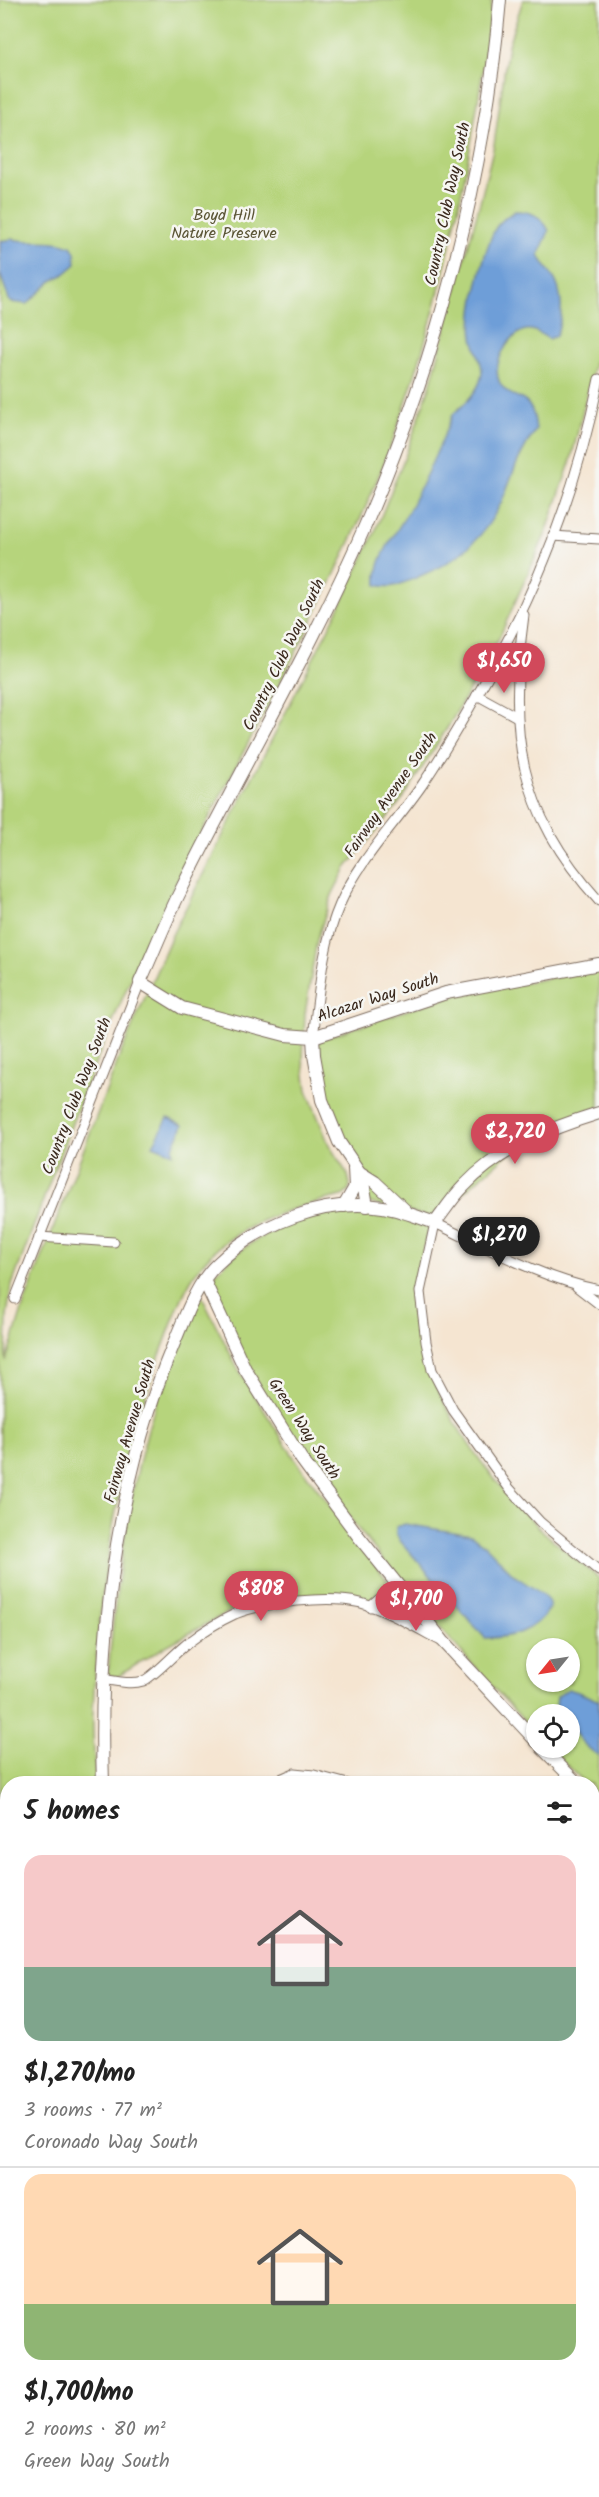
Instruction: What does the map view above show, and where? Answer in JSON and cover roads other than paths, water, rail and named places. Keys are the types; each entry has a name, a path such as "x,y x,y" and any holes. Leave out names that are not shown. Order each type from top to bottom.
{"street":[{"name":"Country Club Way South","path":"15,1299 140,982 181,891 298,667 364,527 399,442 443,306 473,179 488,95 500,0"},
{"name":"Fairway Avenue South","path":"367,1206 364,1182 330,1124 322,1100 314,1055 313,1037 327,943 339,905 354,877 423,784 477,695 526,604 554,536 590,423 599,379"},
{"path":"554,536 599,538"},
{"path":"526,604 520,649 517,717 520,749 528,783 543,821 560,854 599,901"},
{"path":"477,695 517,717"},
{"name":"Alcazar Way South","path":"140,982 182,1008 285,1035 313,1037 446,993 599,964"},
{"path":"599,1113 536,1137 496,1158 464,1186 435,1223 420,1292 432,1370 453,1410 509,1488 540,1522 599,1571"},
{"path":"344,1206 355,1187 356,1168"},
{"path":"356,1168 409,1213"},
{"name":"Fairway Avenue South","path":"103,1776 102,1679 121,1522 159,1378 186,1312 204,1280 216,1264 260,1231 307,1212 344,1206 367,1206 395,1209 435,1223"},
{"path":"435,1223 529,1267 575,1285 599,1290"},
{"path":"39,1237 114,1242"},
{"name":"Green Way South","path":"204,1280 245,1369 302,1460 443,1641 526,1730"},
{"path":"575,1285 599,1304"},
{"path":"370,1607 397,1584"},
{"name":"Green Way South","path":"102,1679 121,1682 143,1681 190,1641 236,1614 278,1604 322,1599 360,1603 443,1641"},
{"path":"552,1758 570,1776"},
{"path":"287,1776 294,1773 318,1776"}],"water":[{"path":"515,211 535,215 549,231 539,254 556,282 560,297 561,313 556,336 549,339 527,330 519,333 502,352 497,369 501,385 528,404 533,413 536,430 521,455 497,510 471,545 448,562 409,581 394,586 377,585 379,565 387,546 415,498 453,414 470,398 479,383 482,368 472,326 478,282 495,229"},
{"path":"13,239 56,242 71,246 75,252 76,264 53,280 27,304 10,302 0,274 0,241"},
{"path":"168,1118 183,1125 173,1153 153,1145"},
{"path":"405,1524 471,1535 486,1546 515,1576 542,1594 550,1608 537,1623 522,1632 504,1637 485,1638 401,1542 396,1534 396,1527"},
{"path":"564,1692 578,1692 599,1701 599,1756 580,1739 580,1704 556,1704 557,1697"}],"park label":[{"name":"Boyd Hill Nature Preserve","path":"224,224"}]}
